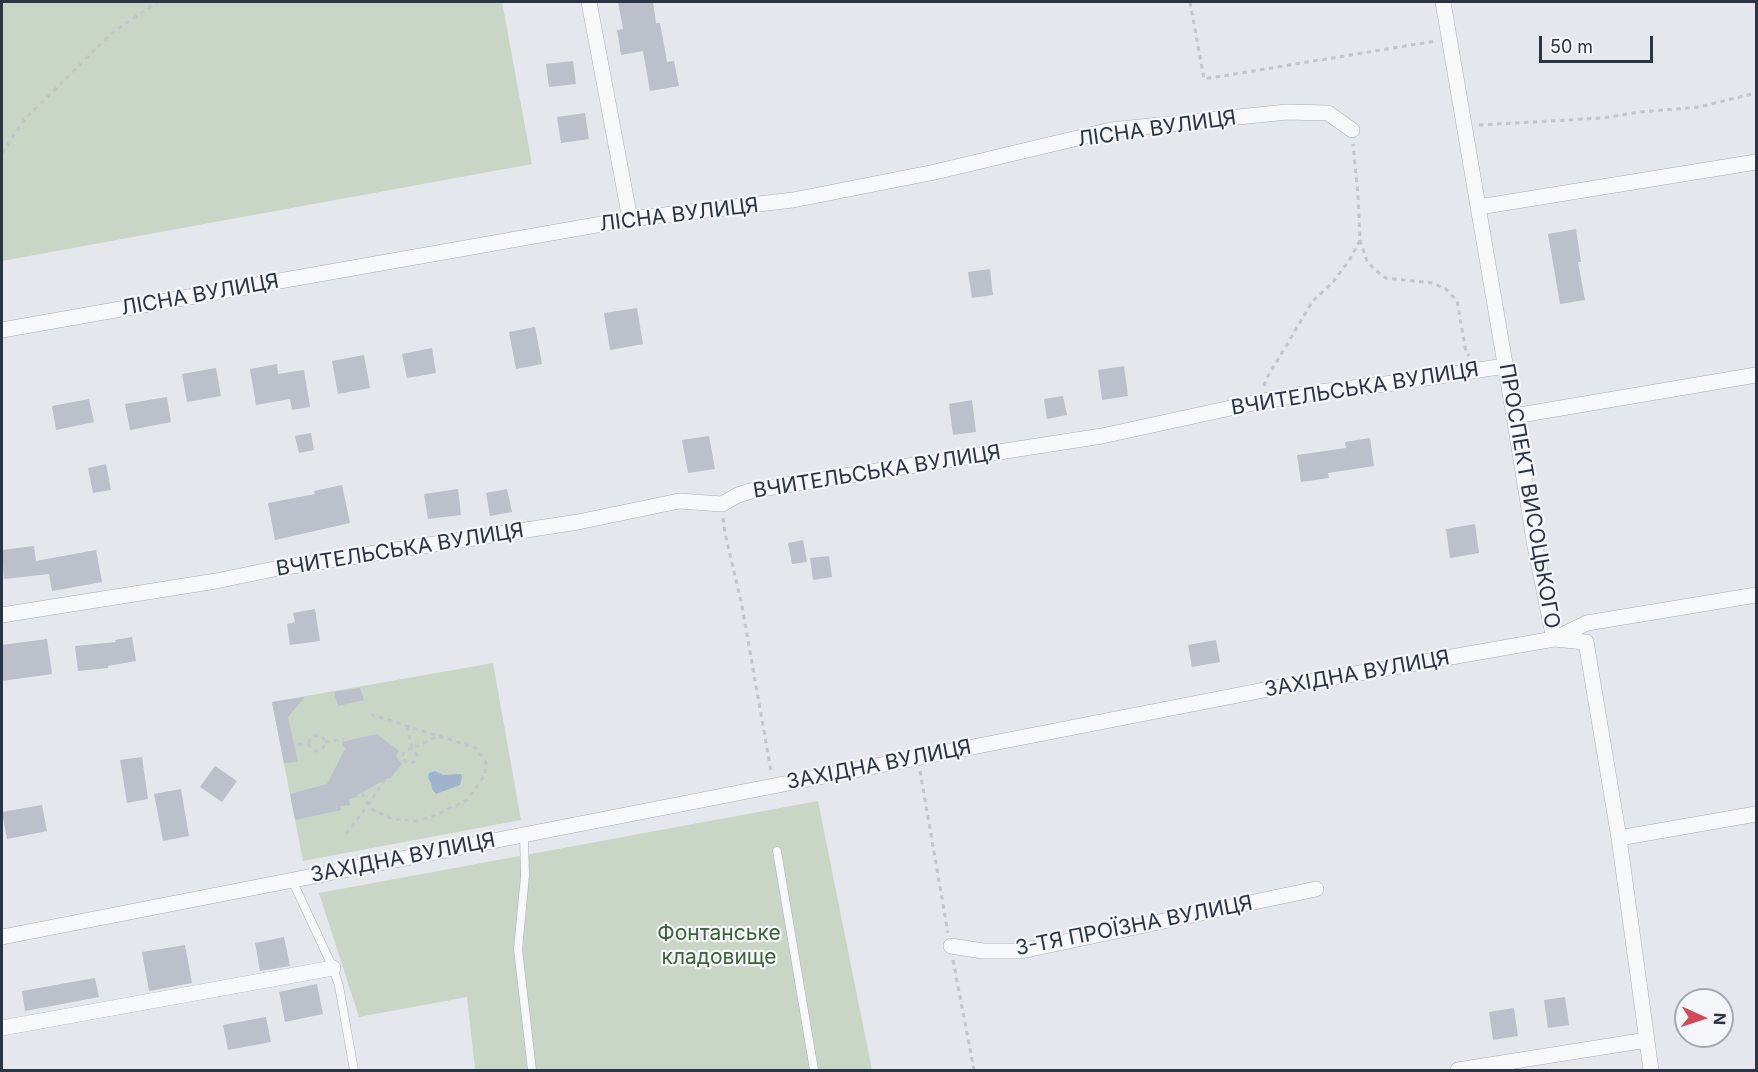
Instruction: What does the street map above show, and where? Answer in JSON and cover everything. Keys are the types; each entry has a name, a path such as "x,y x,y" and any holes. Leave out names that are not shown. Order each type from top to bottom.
{"street":[{"path":"589,2 630,219"},
{"name":"ПРОСПЕКТ ВИСОЦЬКОГО","path":"1443,2 1535,546 1554,639 1586,642 1619,838 1651,1071"},
{"name":"ЛІСНА ВУЛИЦЯ","path":"2,330 630,219 793,200 935,172 1111,130 1287,112 1328,113 1352,130"},
{"path":"1479,207 1756,162"},
{"name":"ВЧИТЕЛЬСЬКА ВУЛИЦЯ","path":"2,615 216,581 279,568 578,522 679,501 722,504 754,489 1102,436 1258,402 1505,366"},
{"path":"1514,416 1756,375"},
{"name":"ЗАХІДНА ВУЛИЦЯ","path":"2,937 1269,689 1554,639 1587,622 1756,594"},
{"path":"1619,838 1756,814"},
{"name":"3-ТЯ ПРОЇЗНА ВУЛИЦЯ","path":"951,946 983,951 1021,951 1316,889"},
{"path":"2,1028 333,968"},
{"path":"1458,1071 1647,1040"}],"lane":[{"path":"524,834 525,876 518,949 532,1071"},
{"path":"777,851 814,1071"},
{"path":"292,880 333,968 339,986 354,1071"}],"path":[{"path":"2,153 24,120 113,32 158,2"},
{"path":"1190,2 1204,79 1449,39"},
{"path":"1465,127 1602,118 1699,107 1756,93"},
{"path":"1352,130 1360,240 1367,261 1386,278 1432,283 1446,289 1457,301 1466,352 1480,369"},
{"path":"1258,402 1267,378 1312,302 1333,282 1350,259 1360,240"},
{"path":"722,504 724,532 742,606 773,785"},
{"path":"362,793 374,810 393,819 417,821 434,816 467,800 486,776 486,762 476,748 366,713"},
{"path":"407,726 412,749 416,751 417,758 412,763 408,763 403,758 405,751 412,749 438,736"},
{"path":"309,744 312,736 316,735 325,742"},
{"path":"325,742 344,739"},
{"path":"309,744 311,748 319,751 325,742"},
{"path":"298,745 309,744"},
{"path":"918,757 974,1071"},
{"path":"346,834 385,779"}],"green space":[{"path":"2,2 502,2 532,164 2,261"},
{"path":"493,663 521,820 303,861 272,702"},
{"name":"Фонтанське кладовище","path":"818,801 872,1070 475,1070 467,997 359,1017 319,893"}],"water":[{"path":"435,771 443,775 461,774 460,785 436,794 428,778 429,773"}],"building":[{"path":"618,2 653,2 656,23 660,23 667,62 674,61 679,86 650,91 643,51 621,55 617,30 623,29"},
{"path":"573,61 576,84 549,87 546,64"},
{"path":"585,113 589,139 561,143 557,117"},
{"path":"1576,229 1581,262 1578,262 1585,300 1560,304 1548,234"},
{"path":"990,269 993,295 972,298 968,272"},
{"path":"637,308 643,344 610,350 604,313"},
{"path":"535,327 542,364 516,369 509,332"},
{"path":"432,348 436,373 407,378 402,354"},
{"path":"364,355 370,388 338,394 332,361"},
{"path":"277,364 278,374 304,370 310,407 292,410 290,399 256,405 250,369"},
{"path":"1124,366 1128,396 1102,400 1098,370"},
{"path":"216,368 221,396 187,402 182,374"},
{"path":"1063,396 1067,415 1047,419 1044,399"},
{"path":"167,397 171,422 130,430 125,404"},
{"path":"89,399 94,422 56,430 52,406"},
{"path":"972,400 976,432 953,435 949,404"},
{"path":"311,433 314,450 299,453 295,436"},
{"path":"709,436 715,469 688,473 682,440"},
{"path":"1370,438 1374,466 1328,473 1329,478 1301,482 1297,455 1346,448 1345,442"},
{"path":"106,464 111,490 93,493 88,468"},
{"path":"342,485 350,523 275,540 268,503 315,494 314,491"},
{"path":"458,489 461,515 428,519 424,494"},
{"path":"507,489 512,512 490,516 486,493"},
{"path":"1475,524 1479,553 1450,558 1446,529"},
{"path":"803,540 807,562 792,564 788,543"},
{"path":"34,546 36,561 96,550 102,582 52,591 49,574 4,579 2,550"},
{"path":"829,556 832,577 813,580 810,558"},
{"path":"315,609 320,641 290,645 287,624 295,622 293,613"},
{"path":"132,637 136,661 108,666 108,668 78,671 75,646 116,642 115,640"},
{"path":"47,639 52,674 2,681 2,645"},
{"path":"1216,640 1220,662 1192,667 1188,645"},
{"path":"360,688 364,700 338,706 334,692"},
{"path":"305,697 288,717 298,762 284,763 272,702"},
{"path":"377,734 399,751 396,756 402,764 390,779 349,799 350,805 340,806 341,810 295,820 290,794 327,784 345,749 342,742"},
{"path":"142,757 148,799 127,803 120,760"},
{"path":"215,766 237,781 222,802 200,787"},
{"path":"181,789 189,836 163,841 154,794"},
{"path":"42,805 47,831 7,839 2,812"},
{"path":"284,937 290,966 260,971 255,943"},
{"path":"185,945 192,983 149,991 142,952"},
{"path":"95,978 99,997 25,1011 22,991"},
{"path":"317,984 323,1014 285,1022 279,992"},
{"path":"1565,997 1569,1025 1548,1028 1544,1000"},
{"path":"1514,1008 1518,1036 1493,1040 1489,1012"},
{"path":"266,1017 271,1042 228,1050 223,1025"}]}
